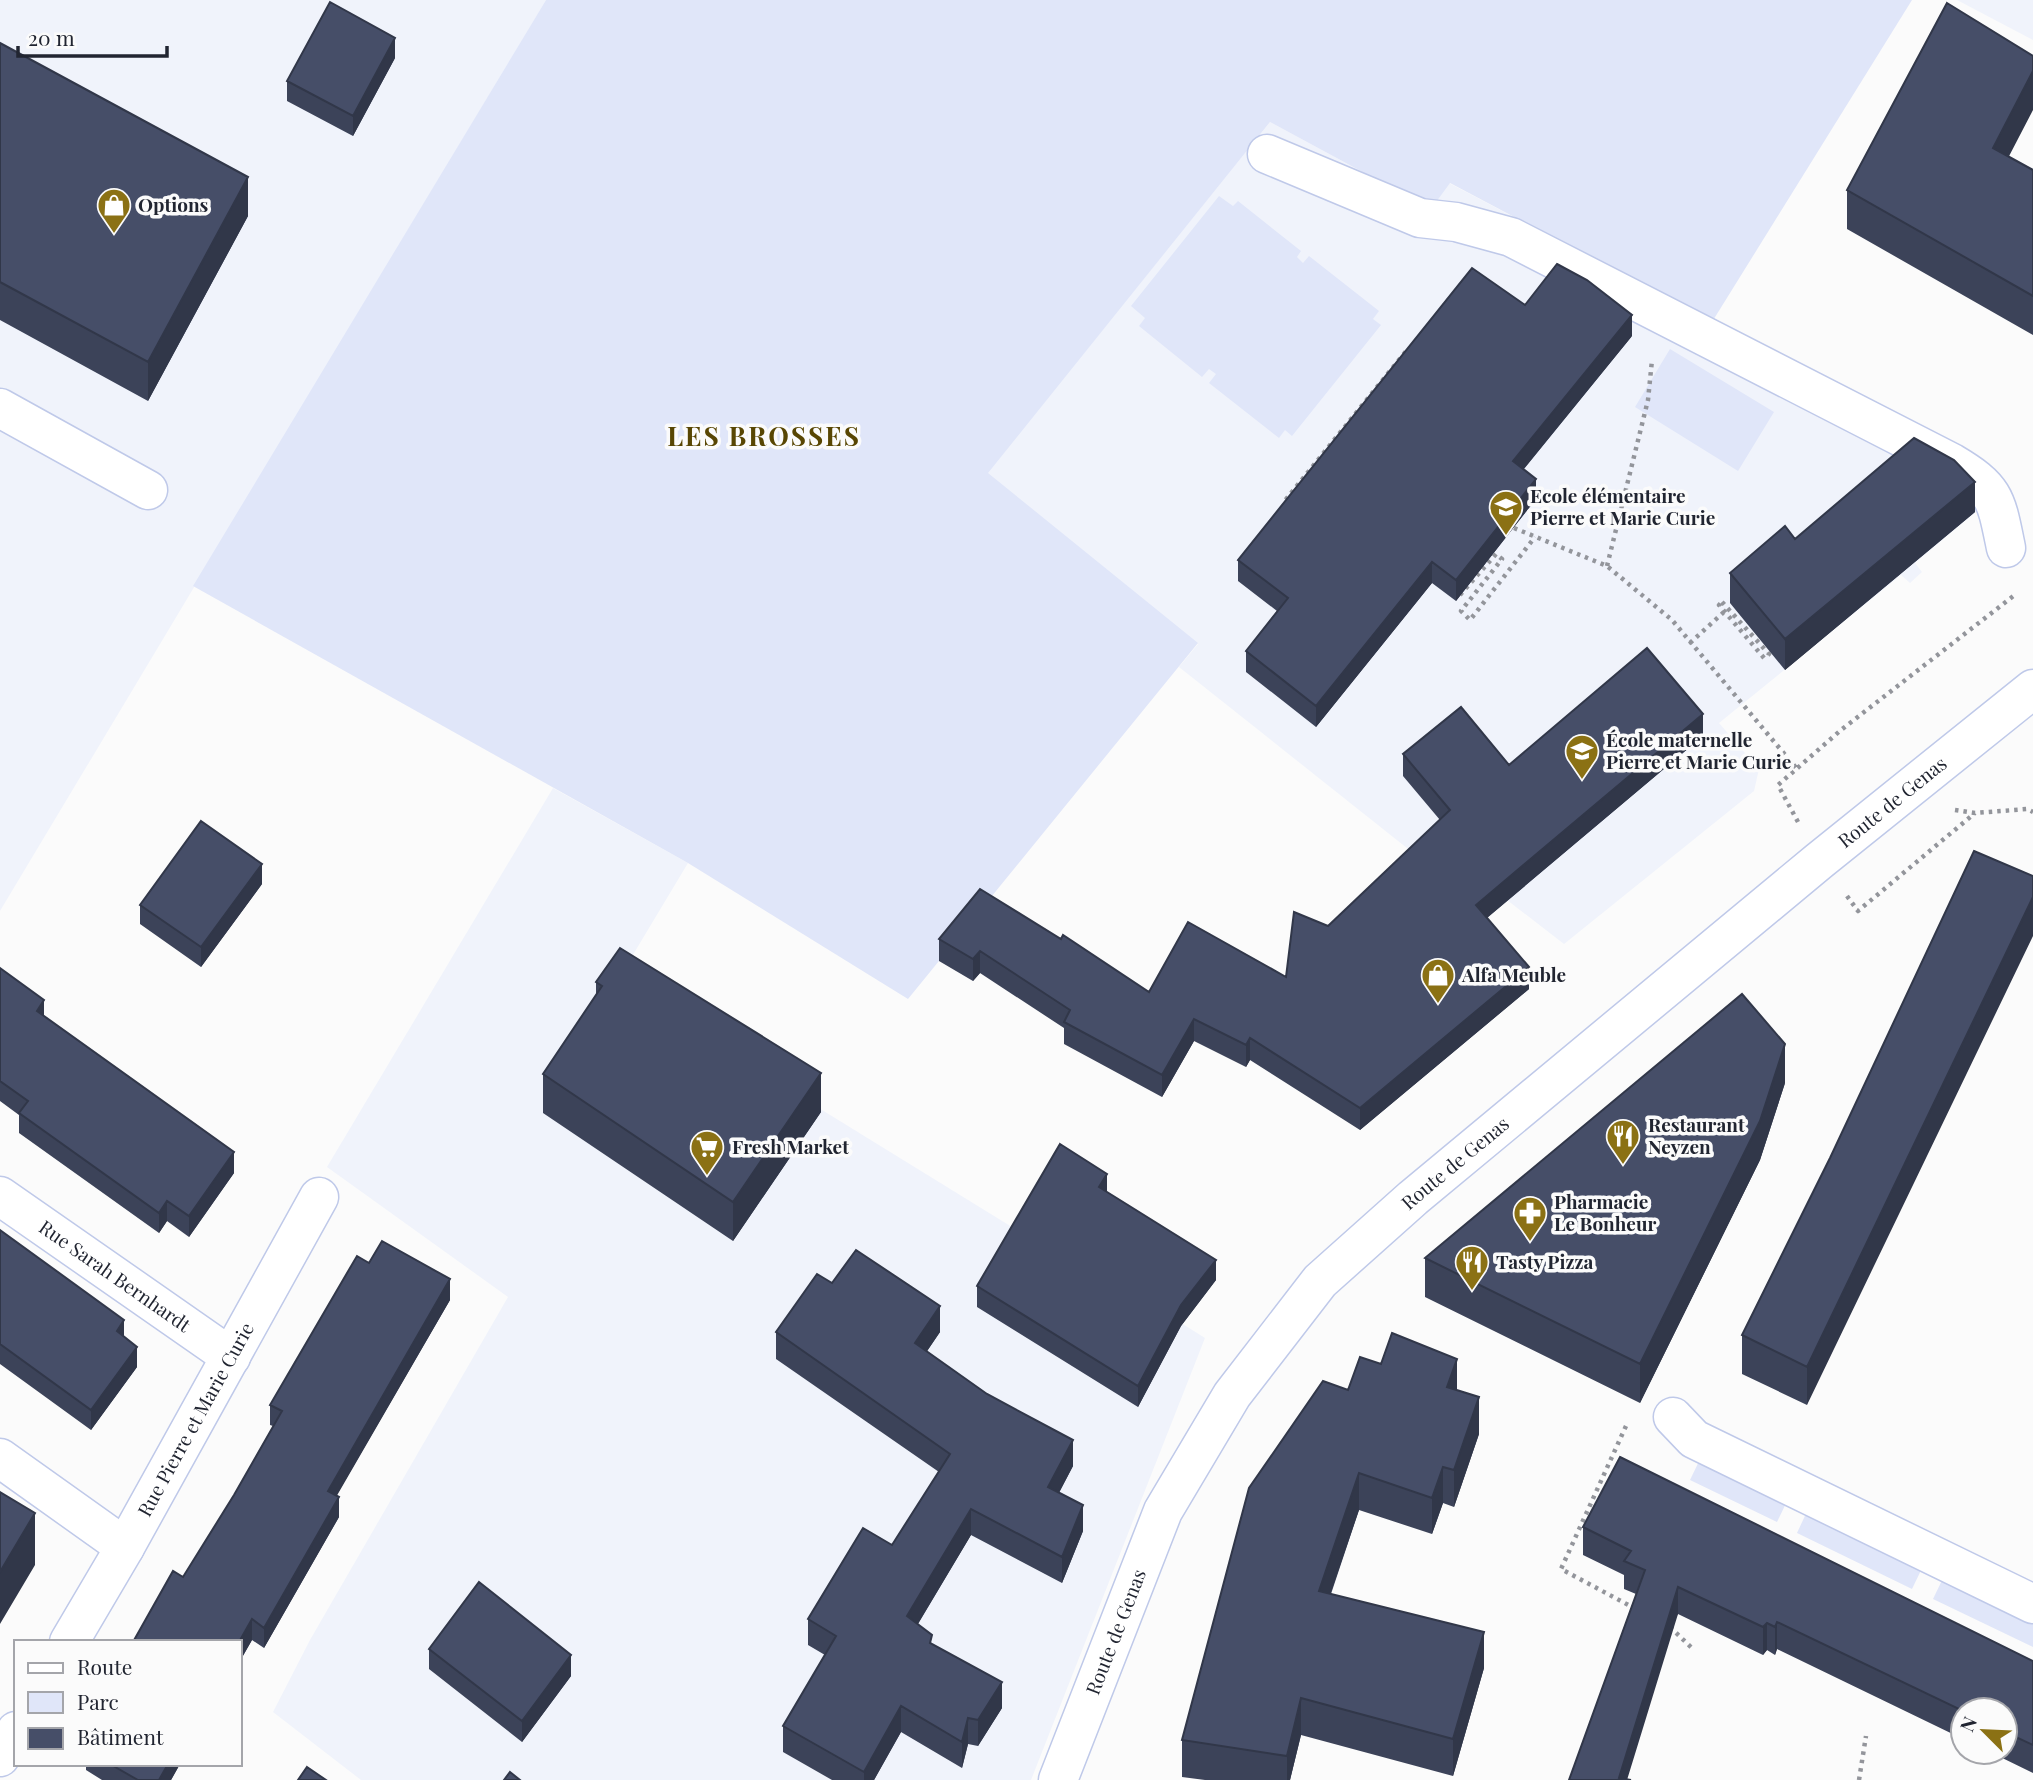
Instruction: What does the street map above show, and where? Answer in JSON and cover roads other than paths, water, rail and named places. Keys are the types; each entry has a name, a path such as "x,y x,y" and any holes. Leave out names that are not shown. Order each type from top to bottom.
{"street":[{"path":"1267,155 1420,218 1456,222 1511,237 1952,463 1979,479 1997,502 2006,548"},
{"path":"0,408 148,490"},
{"name":"Route de Genas","path":"1058,1780 1163,1511 1232,1395 1321,1281 1413,1198 2033,689"},
{"name":"Rue Sarah Bernhardt","path":"0,1196 231,1357"},
{"name":"Rue Pierre et Marie Curie","path":"70,1640 125,1547 319,1197"},
{"path":"1673,1417 1693,1439 2033,1604"},
{"path":"0,1458 125,1547"},
{"path":"0,1757 14,1734"}],"place":[{"name":"Options","path":"114,235"},
{"name":"Ecole élémentaire Pierre et Marie Curie","path":"1506,537"},
{"name":"École maternelle Pierre et Marie Curie","path":"1582,781"},
{"name":"Alfa Meuble","path":"1438,1005"},
{"name":"Restaurant Neyzen","path":"1623,1166"},
{"name":"Fresh Market","path":"707,1177"},
{"name":"Pharmacie Le Bonheur","path":"1530,1243"},
{"name":"Tasty Pizza","path":"1472,1292"}],"district":[{"name":"LES BROSSES","path":"764,437"}]}
